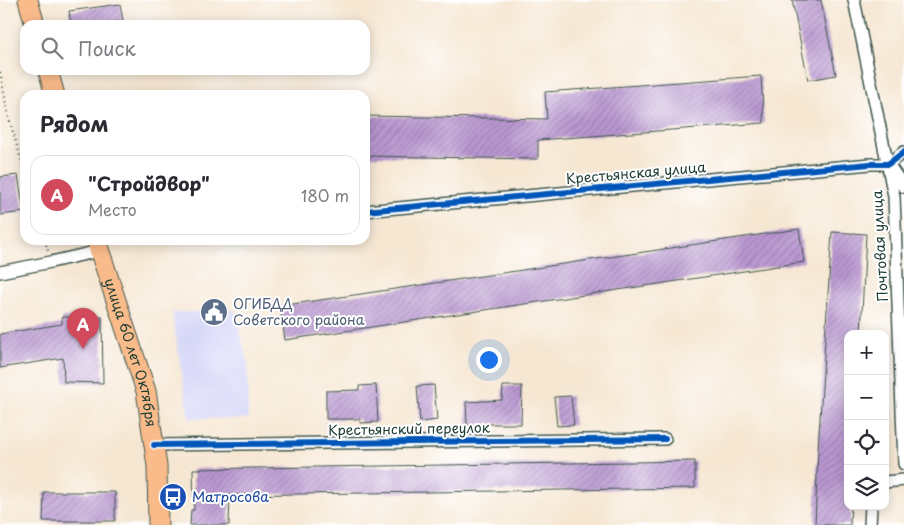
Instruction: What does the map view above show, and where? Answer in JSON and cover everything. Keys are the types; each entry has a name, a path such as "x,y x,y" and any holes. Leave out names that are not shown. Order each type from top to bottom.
{"main road":[{"path":"28,0 34,20"},
{"path":"49,75 54,90"},
{"name":"улица 60 лет Октября","path":"98,246 146,391 157,466 158,525"}],"street":[{"name":"Почтовая улица","path":"854,0 894,196 904,464"},
{"path":"904,152 888,164 904,187"},
{"name":"Крестьянская улица","path":"370,211 870,164 888,164"},
{"path":"0,272 51,262 98,246"},
{"name":"Крестьянский переулок","path":"154,445 665,439"},
{"path":"889,482 904,480"},
{"path":"870,525 871,510"}],"path":[{"path":"0,72 9,118 20,156"}],"shaded area":[{"path":"235,310 248,365 248,419 189,418 172,313"}],"building":[{"path":"792,0 821,0 836,75 808,80"},
{"path":"120,4 123,20 70,20 69,11"},
{"path":"761,76 764,123 538,140 538,159 370,156 370,116 547,119 545,92"},
{"path":"18,175 20,212 0,215 0,177"},
{"path":"799,229 804,262 285,340 280,306"},
{"path":"832,232 866,234 861,330 844,330 844,510 851,510 850,525 815,525"},
{"path":"62,317 102,317 103,383 64,382 63,358 0,368 0,334 62,324"},
{"path":"376,385 378,422 360,423 360,419 326,419 326,391 359,390 359,386"},
{"path":"434,385 437,420 420,422 417,386"},
{"path":"503,386 522,386 521,424 467,425 466,402 502,400"},
{"path":"571,396 574,425 557,426 554,397"},
{"path":"695,461 695,488 230,495 229,525 190,525 191,510 194,510 193,469"},
{"path":"44,492 115,492 115,521 43,521"}],"cycle path":[{"path":"370,211 870,164 888,164 904,152"},
{"path":"154,445 665,439"}],"place":[{"name":"ОГИБДД Советского района","path":"214,312"},
{"name":"\"Стройдвор\"","path":"83,349"},
{"name":"Матросова","path":"173,497"}]}
